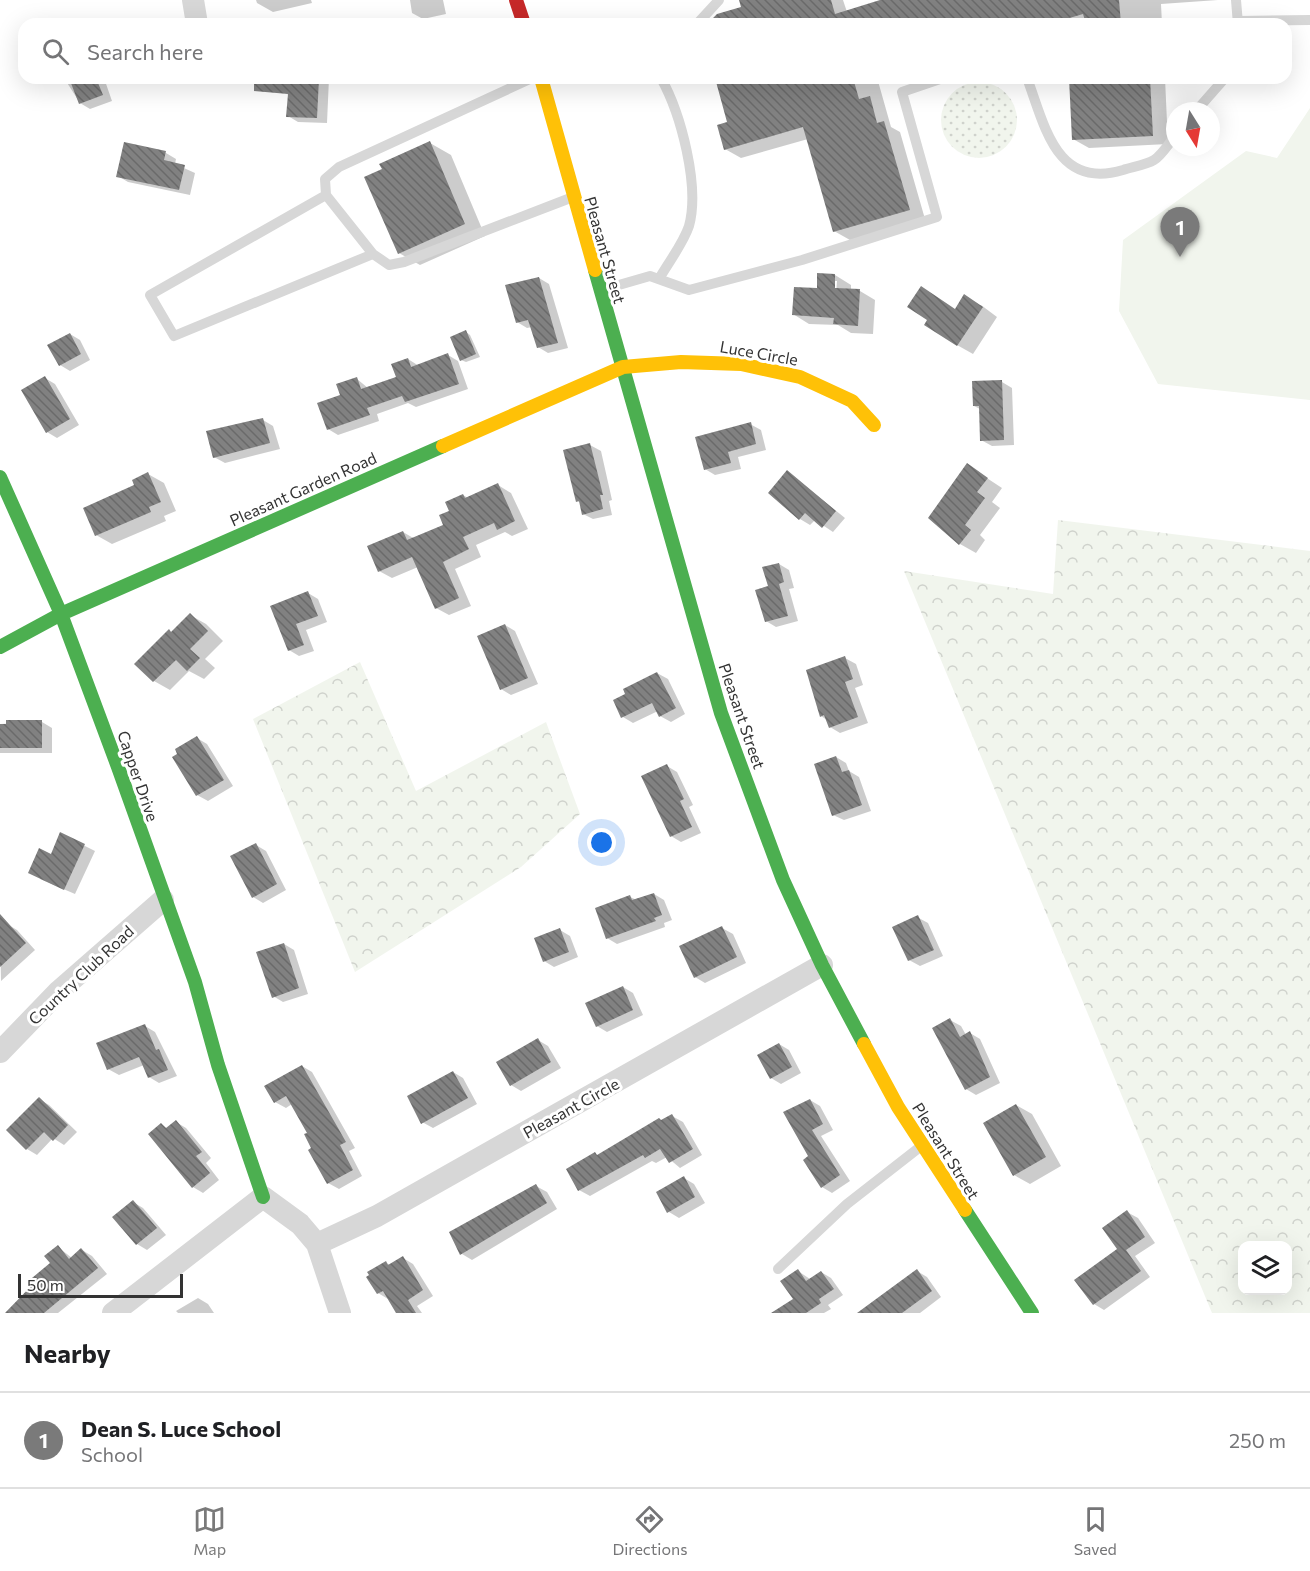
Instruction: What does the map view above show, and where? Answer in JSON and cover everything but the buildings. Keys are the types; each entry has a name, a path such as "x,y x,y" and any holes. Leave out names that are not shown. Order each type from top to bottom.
{"street":[{"path":"193,0 196,18"},
{"path":"516,0 522,18"},
{"name":"Pleasant Street","path":"543,84 599,290 721,713 783,880 822,965 898,1107 1032,1313"},
{"name":"Luce Circle","path":"623,367 663,362 709,361 813,380 854,402 874,425"},
{"name":"Pleasant Garden Road","path":"0,647 61,614 623,367"},
{"name":"Capper Drive","path":"0,477 61,614 118,767 163,900 195,982 226,1092 263,1197"},
{"name":"Country Club Road","path":"0,1052 59,991 163,900"},
{"name":"Pleasant Circle","path":"317,1244 377,1216 822,965"},
{"path":"113,1313 263,1197 300,1224 317,1244 340,1313"}],"lane":[{"path":"702,18 718,0"},
{"path":"1236,0 1238,18"},
{"path":"1292,20 1310,20"},
{"path":"519,84 339,167 325,179 326,195 373,254 389,265 404,262 573,197"},
{"path":"659,279 688,228 693,199 684,136 674,102 664,84"},
{"path":"599,290 650,276 689,290 802,260 937,217 902,92 925,84"},
{"path":"1029,84 1057,152 1072,168 1090,175 1107,174 1154,160 1166,146"},
{"path":"1204,102 1220,84"},
{"path":"326,195 150,295 174,336 373,254"},
{"path":"778,1269 847,1204 922,1145"}],"green space":[{"path":"968,84 990,84 1000,89 1010,99 1016,113 1014,134 1006,147 993,155 979,158 965,155 952,147 944,134 941,120 944,106 952,93"},
{"path":"1310,108 1310,400 1158,384 1119,311 1123,240 1246,151 1277,158"},
{"path":"1058,520 1310,551 1310,1313 1212,1313 904,571 1053,594"},
{"path":"360,662 416,791 546,722 580,814 521,867 355,972 253,719"}],"traffic: fast":[{"path":"595,270 721,713 783,880 822,965 864,1044"},
{"path":"0,647 61,614 443,446"},
{"path":"0,477 61,614 118,767 195,982 218,1065 263,1197"},
{"path":"965,1210 1032,1313"}],"traffic: slow":[{"path":"543,84 595,270"},
{"path":"443,446 623,367 681,362 741,364 800,377 852,401 874,425"},
{"path":"864,1044 898,1107 965,1210"}],"traffic: jam":[{"path":"516,0 522,18"}],"place":[{"name":"Dean S. Luce School","path":"1180,257"}]}
